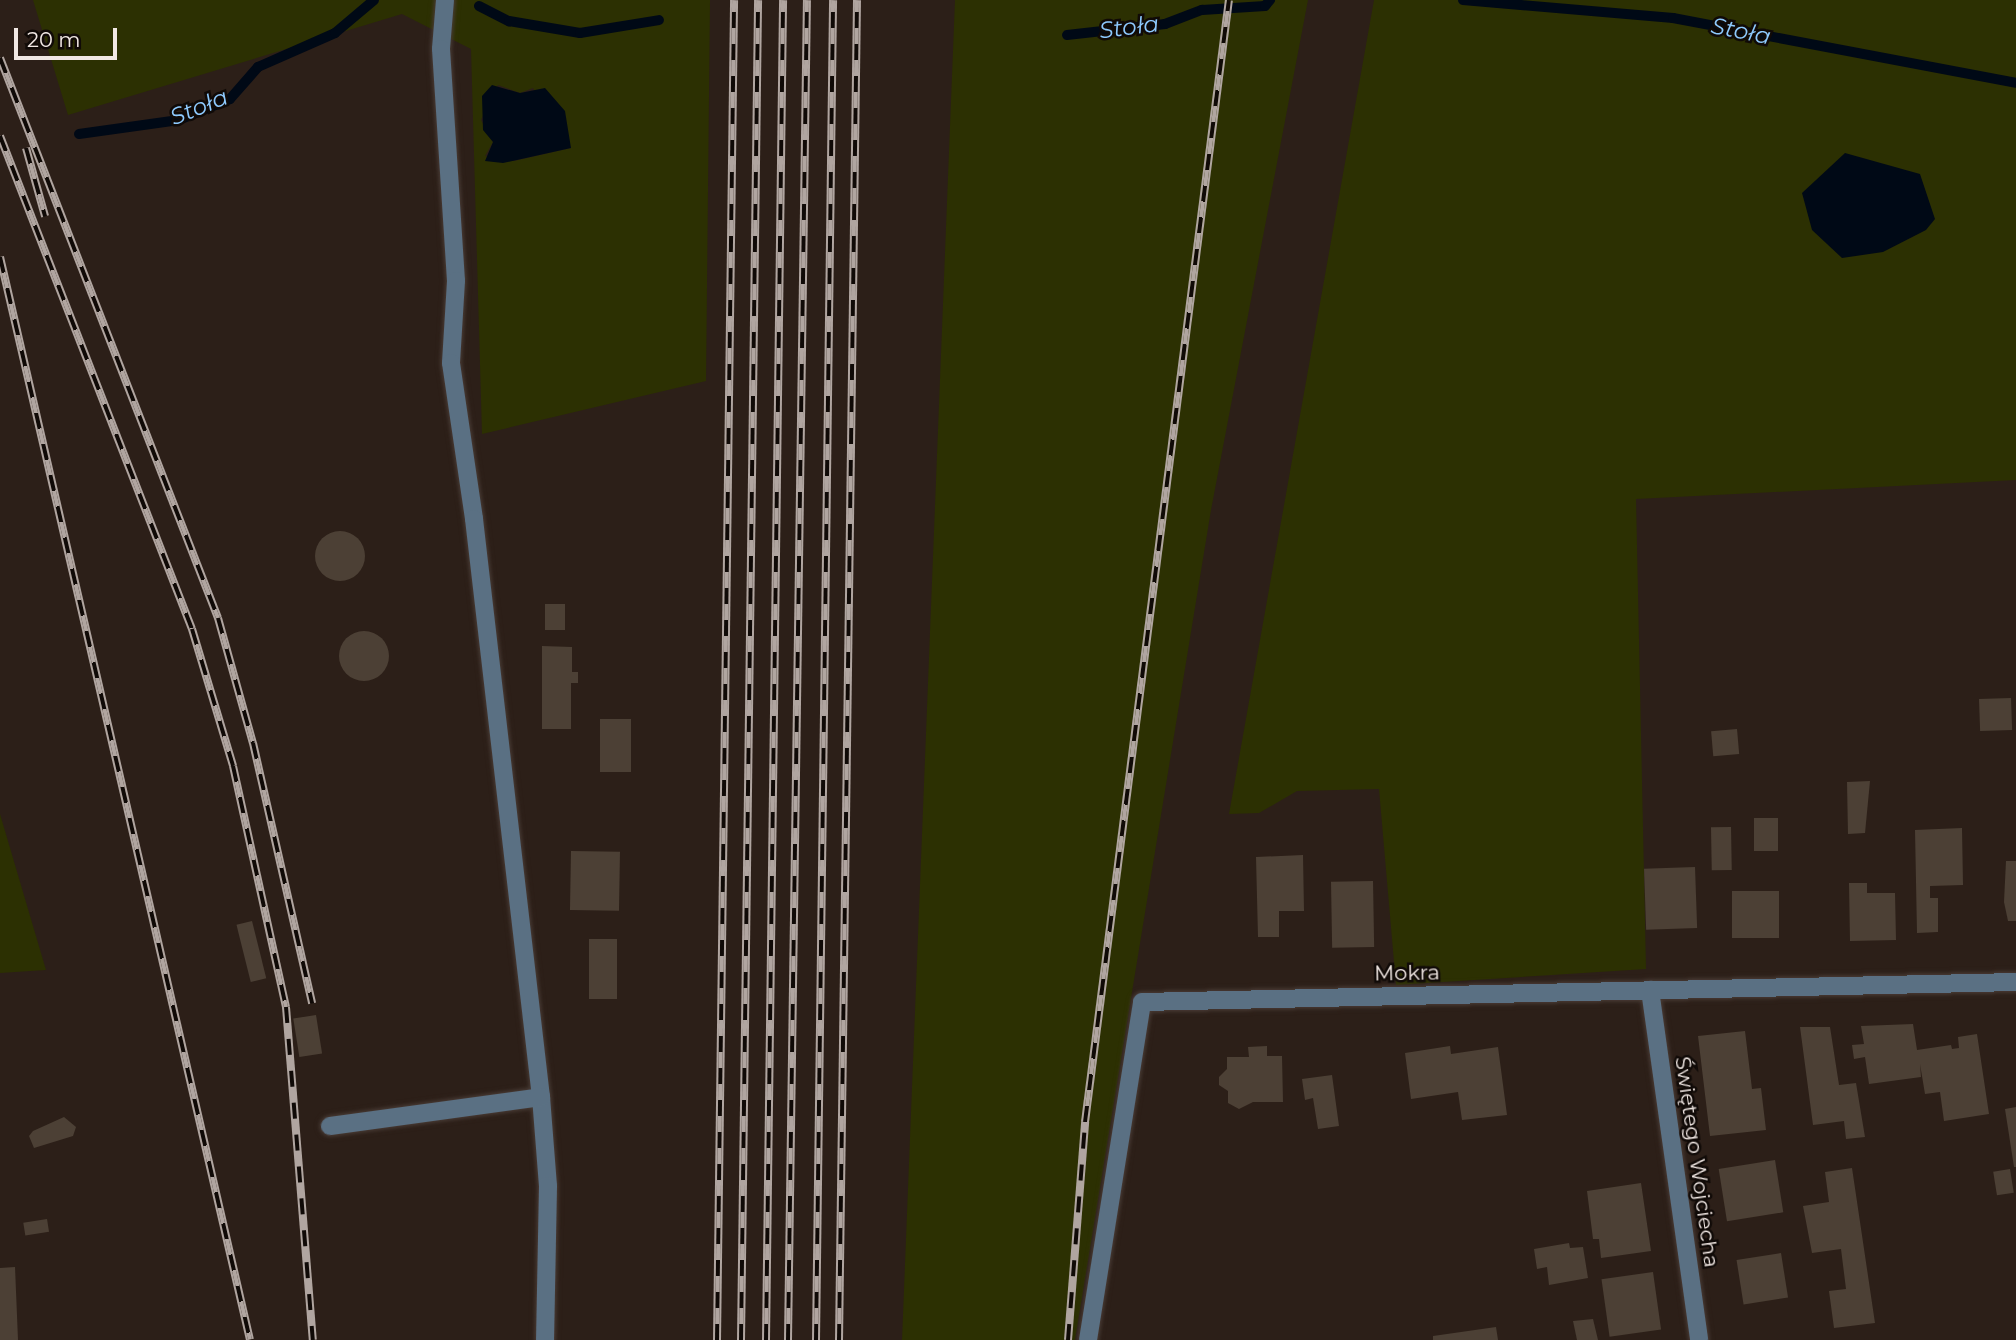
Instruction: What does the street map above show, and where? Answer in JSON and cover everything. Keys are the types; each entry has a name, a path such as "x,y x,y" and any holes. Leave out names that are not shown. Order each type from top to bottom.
{"street":[{"path":"445,0 441,49 456,281 451,363 474,519 541,1097 548,1186 545,1340"},
{"name":"Mokra","path":"1088,1340 1142,1002 2016,982"},
{"name":"Świętego Wojciecha","path":"1650,990 1699,1340"},
{"path":"330,1126 541,1097"}],"green space":[{"path":"33,0 710,0 706,381 482,434 471,49 402,14 68,115","holes":["498,85 520,93 533,88 571,148 514,161 485,156 493,142 481,120"]},
{"path":"955,0 1308,0 1211,510 1075,1340 902,1340"},
{"path":"1374,0 2016,0 2016,480 1636,499 1646,969 1396,985 1379,789 1297,791 1259,813 1229,814"},
{"path":"0,814 46,970 0,973"}],"shaded area":[{"path":"492,85 520,93 545,88 565,111 571,148 503,163 485,161 493,142 483,130 482,96"},
{"path":"1845,153 1920,174 1935,219 1926,230 1883,252 1842,258 1812,230 1802,193"}],"building":[{"path":"340,531 357,539 365,556 357,573 340,581 323,573 315,556 323,539"},
{"path":"545,604 565,604 565,630 545,630"},
{"path":"364,631 381,639 389,656 381,673 364,681 347,673 339,656 347,639"},
{"path":"542,646 572,647 572,672 578,672 578,683 571,683 571,729 542,729"},
{"path":"2011,698 2012,730 1980,731 1979,699"},
{"path":"600,719 631,719 631,772 600,772"},
{"path":"1737,729 1739,754 1713,756 1711,731"},
{"path":"1870,781 1865,833 1848,834 1847,782"},
{"path":"1754,818 1778,818 1778,851 1754,851"},
{"path":"1711,827 1731,827 1732,870 1712,870"},
{"path":"1962,828 1963,885 1930,886 1930,898 1938,898 1938,932 1917,933 1915,830"},
{"path":"571,851 620,852 619,911 570,910"},
{"path":"1303,855 1304,911 1279,911 1279,937 1258,937 1256,857"},
{"path":"2006,861 2016,861 2016,921 2008,921 2004,902"},
{"path":"1695,867 1697,928 1646,930 1644,869"},
{"path":"1373,881 1374,947 1332,948 1331,882"},
{"path":"1849,883 1867,883 1867,893 1895,893 1896,940 1850,941"},
{"path":"1732,891 1779,891 1779,938 1732,938"},
{"path":"252,921 266,978 251,982 236,925"},
{"path":"589,939 617,939 617,999 589,999"},
{"path":"316,1015 322,1054 299,1057 293,1019"},
{"path":"1913,1024 1917,1050 1951,1045 1952,1049 1959,1048 1958,1037 1977,1034 1989,1114 1944,1121 1940,1092 1925,1094 1920,1064 1921,1077 1869,1084 1865,1057 1854,1059 1852,1045 1864,1044 1861,1026"},
{"path":"1800,1027 1830,1027 1839,1085 1856,1083 1865,1137 1846,1139 1844,1121 1813,1125"},
{"path":"1745,1031 1752,1089 1761,1088 1766,1130 1710,1136 1698,1036"},
{"path":"1267,1046 1267,1056 1282,1056 1283,1102 1253,1102 1239,1109 1228,1103 1228,1091 1219,1085 1219,1077 1227,1069 1227,1057 1249,1057 1248,1047"},
{"path":"1450,1046 1451,1054 1498,1047 1507,1115 1462,1120 1458,1092 1411,1099 1405,1053"},
{"path":"1332,1075 1339,1126 1318,1129 1313,1098 1305,1100 1302,1079"},
{"path":"2016,1107 2016,1167 2014,1167 2005,1109"},
{"path":"64,1117 76,1127 73,1136 34,1148 29,1136 33,1131"},
{"path":"1775,1160 1783,1212 1727,1221 1719,1169"},
{"path":"1852,1168 1875,1323 1834,1328 1829,1291 1846,1289 1841,1249 1812,1253 1803,1206 1829,1202 1825,1172"},
{"path":"2010,1169 2014,1193 1997,1195 1993,1172"},
{"path":"1641,1183 1651,1251 1601,1258 1599,1239 1593,1239 1587,1191"},
{"path":"47,1219 49,1232 25,1236 23,1223"},
{"path":"1569,1243 1570,1248 1583,1247 1588,1278 1549,1285 1547,1267 1537,1269 1534,1249"},
{"path":"1781,1253 1788,1297 1744,1304 1737,1260"},
{"path":"15,1267 18,1340 0,1340 0,1268"},
{"path":"1653,1272 1661,1329 1610,1337 1602,1279"},
{"path":"1593,1319 1598,1340 1577,1340 1573,1321"},
{"path":"1496,1327 1498,1340 1433,1340 1433,1336"}],"waterway":[{"name":"Stoła","path":"79,134 179,120 230,99 258,67 335,33 374,0"},
{"name":"Stoła","path":"1067,35 1165,24 1202,10 1265,6 1270,0"},
{"name":"Stoła","path":"1463,0 1673,18 2016,83"},
{"name":"Stoła","path":"479,6 509,21 580,33 659,20"}],"railway":[{"path":"717,1340 734,0"},
{"path":"741,1340 758,0"},
{"path":"766,1340 783,0"},
{"path":"788,1340 807,0"},
{"path":"816,1340 833,0"},
{"path":"839,1340 857,0"},
{"path":"1068,1340 1085,1122 1229,0"},
{"path":"0,58 218,618 253,743 312,1003"},
{"path":"0,136 192,629 233,766 286,1007 313,1340"},
{"path":"26,148 45,216"},
{"path":"0,257 250,1340"}]}
